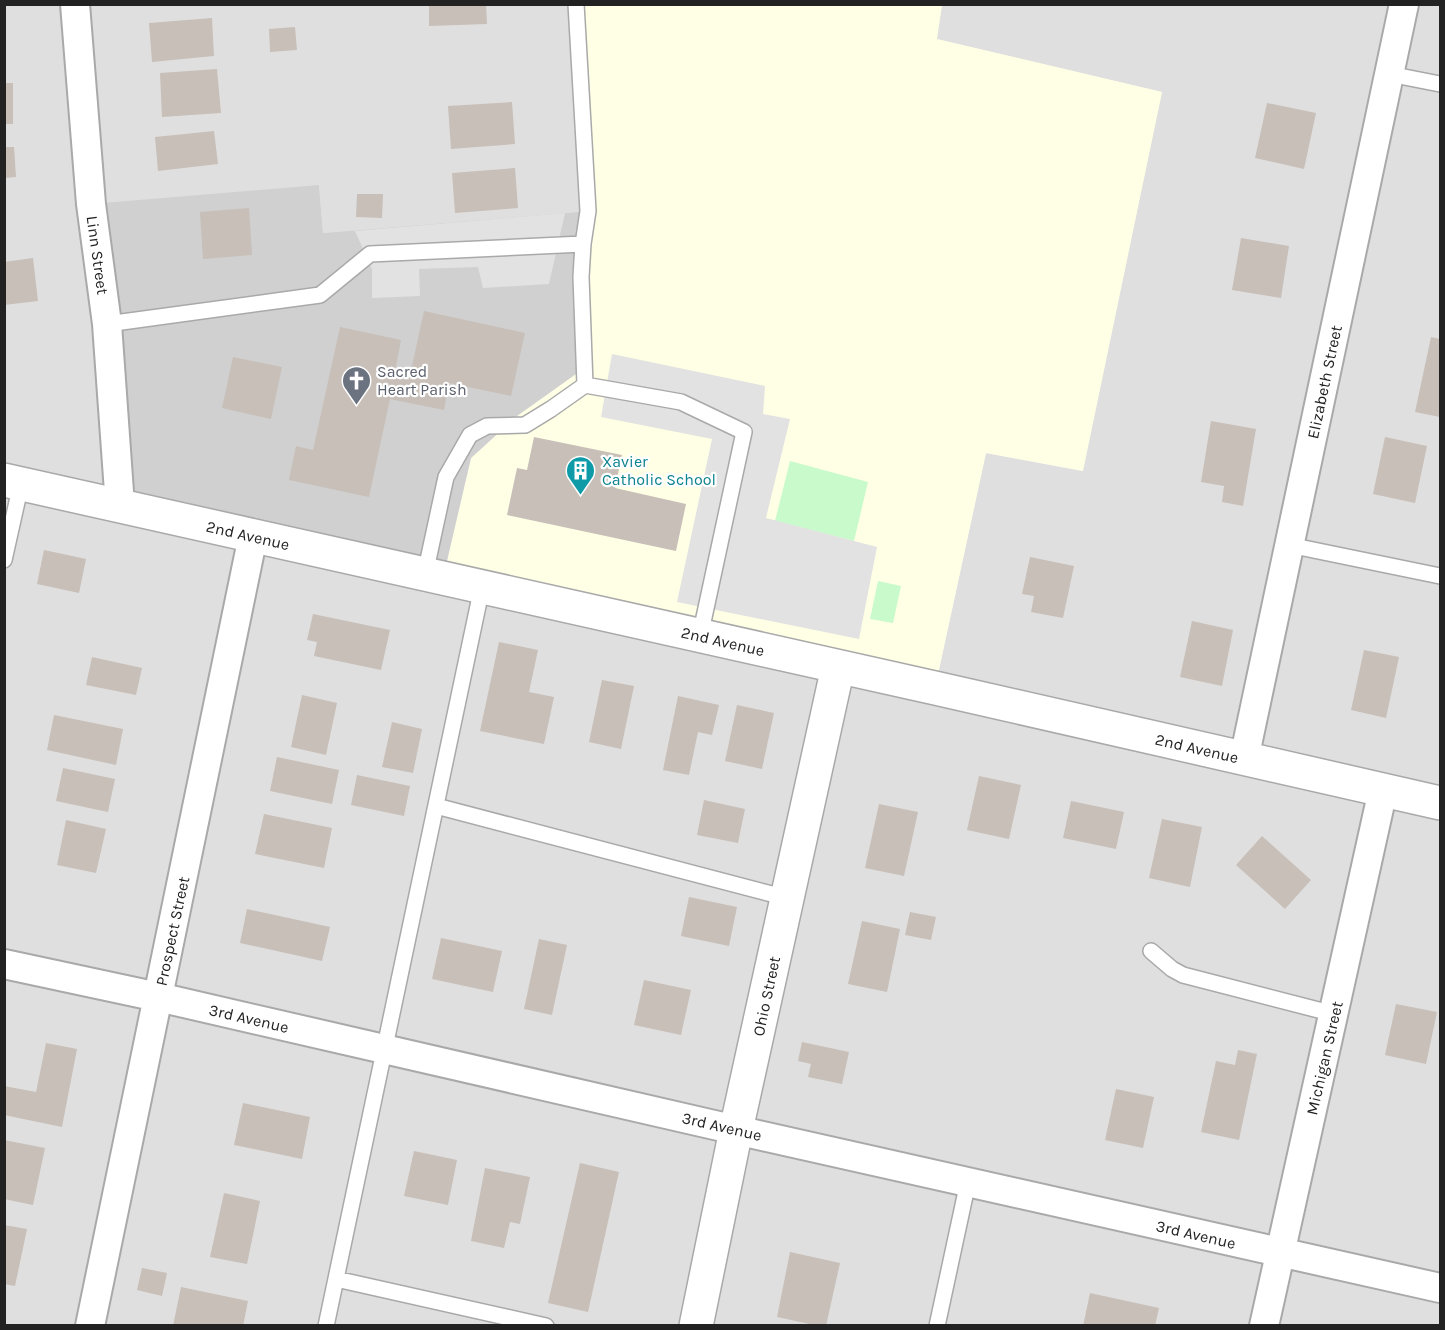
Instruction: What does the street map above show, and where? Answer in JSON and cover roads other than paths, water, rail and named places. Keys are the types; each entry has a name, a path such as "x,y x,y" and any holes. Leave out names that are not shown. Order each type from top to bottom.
{"street":[{"name":"Linn Street","path":"75,4 91,204 107,324 120,506"},
{"name":"Elizabeth Street","path":"1244,759 1404,4"},
{"name":"2nd Avenue","path":"13,482 1440,803"},
{"name":"Prospect Street","path":"90,1326 253,536"},
{"name":"Ohio Street","path":"696,1326 736,1130 838,667"},
{"name":"Michigan Street","path":"1264,1326 1383,790"},
{"name":"3rd Avenue","path":"4,964 1440,1288"}],"lane":[{"path":"576,4 588,212 581,277 585,385"},
{"path":"1389,74 1440,84"},
{"path":"107,324 320,295 370,254 583,244"},
{"path":"425,574 446,477 470,435 487,426 525,425 585,385 681,402 744,432 700,636"},
{"path":"4,561 13,482"},
{"path":"1289,545 1440,576"},
{"path":"326,1326 482,587"},
{"path":"436,806 788,898"},
{"path":"1151,951 1183,975 1334,1014"},
{"path":"937,1326 968,1182"},
{"path":"336,1279 546,1326"}],"place":[{"name":"Sacred Heart Parish","path":"356,406"},
{"name":"Xavier Catholic School","path":"581,496"}]}
